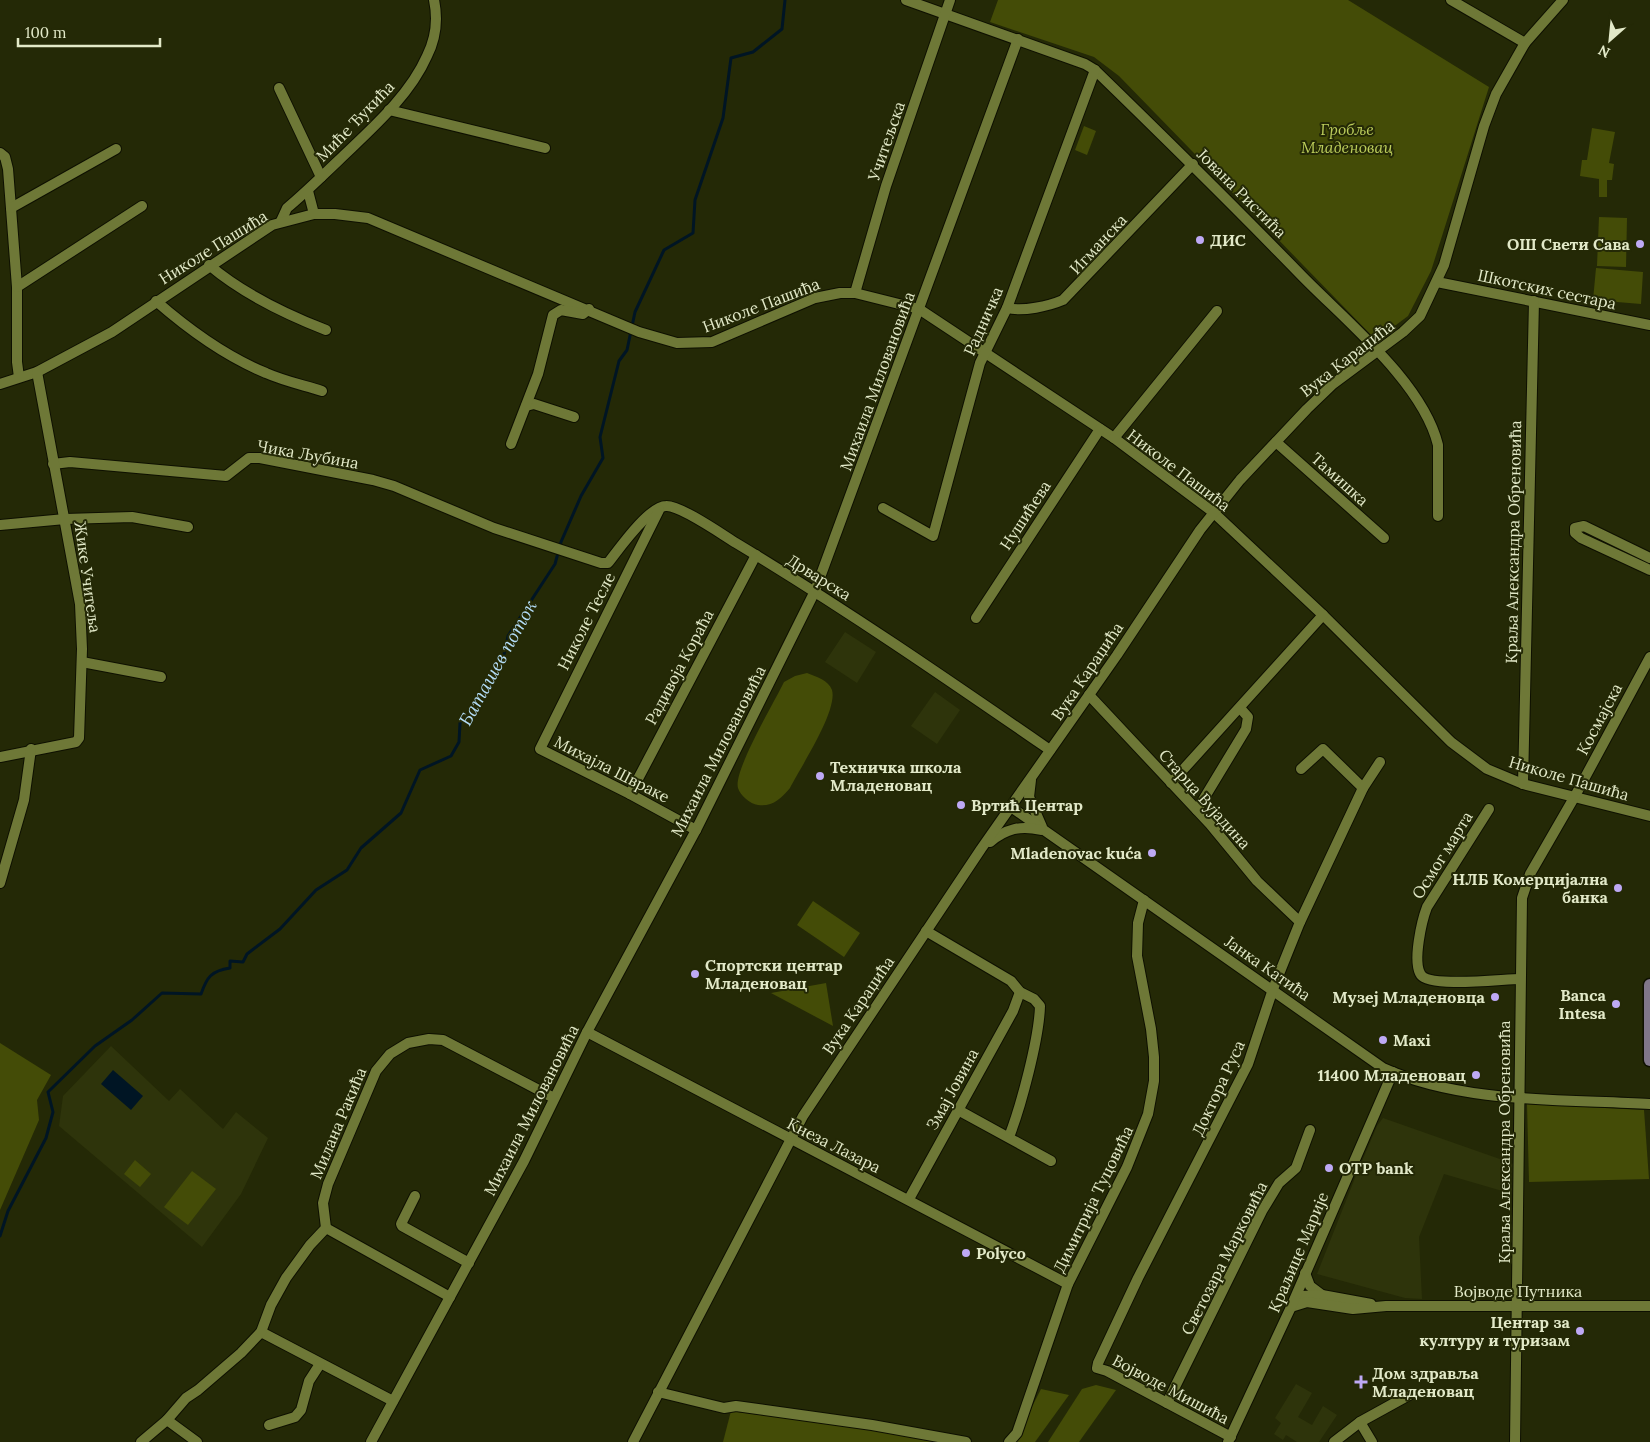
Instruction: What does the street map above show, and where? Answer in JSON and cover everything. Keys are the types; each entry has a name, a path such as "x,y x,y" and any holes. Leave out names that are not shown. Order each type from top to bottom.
{"main road":[{"path":"1650,985 1650,1060"}],"street":[{"name":"Миће Ђукића","path":"281,221 287,208 308,191 389,110 414,80 428,56 436,22 434,0"},
{"name":"Јована Ристића","path":"906,0 1070,58 1095,70 1193,164 1377,351 1418,400 1435,434 1438,445 1438,516"},
{"name":"Учитељска","path":"855,293 886,186 950,0"},
{"path":"1451,0 1526,43"},
{"name":"Вука Караџића","path":"633,1442 789,1140 981,849 1089,695 1213,512 1324,392 1418,320 1437,282 1451,243 1489,111 1508,72 1526,43 1563,0"},
{"name":"Михаила Миловановића","path":"371,1442 524,1161 587,1032 696,830 815,591 1018,39"},
{"name":"Радничка","path":"883,508 933,536 980,363 1007,308 1095,70"},
{"path":"279,88 321,177"},
{"path":"389,110 545,148"},
{"path":"11,208 116,149"},
{"path":"0,153 7,161 11,208 17,286 16,362 19,377"},
{"name":"Игманска","path":"1007,308 1014,310 1063,300 1193,164"},
{"path":"308,191 308,199 314,214"},
{"path":"17,286 142,206"},
{"name":"Николе Пашића","path":"0,384 37,372 112,332 210,265 281,221 314,214 335,214 368,218 640,332 677,343 712,342 815,298 840,293 855,293 919,309 1114,438 1213,512 1323,615 1451,742 1487,769 1523,784 1650,816"},
{"path":"210,265 280,311 326,330"},
{"name":"Шкотских сестара","path":"1437,282 1650,325"},
{"path":"156,301 205,338 243,362 278,378 322,390"},
{"name":"Краља Александра Обреновића","path":"1523,784 1534,302"},
{"path":"511,444 543,358 553,315 561,310 583,314 589,309"},
{"path":"1114,438 1217,311"},
{"name":"Жике Учитеља","path":"0,756 76,742 80,738 82,662 80,604 37,372"},
{"path":"526,406 534,404 574,417"},
{"name":"Нушићева","path":"976,618 1100,429"},
{"name":"Тамишка","path":"1276,442 1384,538"},
{"name":"Чика Љубина","path":"54,464 70,462 226,476 249,458 260,458 387,484 494,528 601,563 608,563 626,538 654,510 661,507"},
{"name":"Дрварска","path":"661,507 670,506 694,517 815,591 1050,750"},
{"name":"Николе Тесле","path":"540,749 661,507"},
{"path":"0,525 65,519 132,517 188,527"},
{"path":"1650,558 1584,526 1575,528 1575,533 1581,538 1650,570"},
{"name":"Радивоја Кораћа","path":"630,794 756,555"},
{"path":"1171,783 1323,615"},
{"name":"Космајска","path":"1575,796 1650,657"},
{"path":"82,662 161,677"},
{"name":"Старца Вујадина","path":"1089,695 1117,722 1210,824 1257,881 1300,922"},
{"path":"1197,810 1246,729 1248,717 1240,708"},
{"path":"0,884 24,800 31,749"},
{"name":"Михајла Швраке","path":"540,749 630,794 696,830"},
{"path":"1301,769 1322,749 1363,788"},
{"name":"Доктора Руса","path":"1097,1368 1100,1357 1138,1278 1248,1064 1273,989 1300,922 1363,788 1380,762"},
{"path":"1031,777 1029,797 1044,830"},
{"name":"Краља Александра Обреновића","path":"1515,1442 1518,1307 1520,980 1523,890 1530,874 1575,796"},
{"name":"Јанка Катића","path":"1010,807 1273,989 1373,1062 1393,1072 1462,1090 1520,1097 1650,1104"},
{"name":"Осмог марта","path":"1489,809 1427,907 1420,924 1418,943 1419,970 1423,976 1431,980 1461,982 1520,980"},
{"path":"981,849 1006,830 1019,826 1044,830"},
{"name":"Димитрија Туцовића","path":"1009,1442 1017,1433 1068,1284 1134,1152 1150,1105 1154,1068 1153,1044 1137,956 1138,923 1144,900"},
{"path":"926,931 1011,981 1020,992 1034,999 1040,1006 1035,1038 1009,1137"},
{"name":"Змај Јовина","path":"909,1199 1013,1011 1020,992"},
{"name":"Кнеза Лазара","path":"587,1032 789,1140 909,1199 1068,1284"},
{"name":"Милана Ракића","path":"326,1228 324,1203 328,1184 376,1072 385,1059 401,1046 421,1039 443,1040 554,1098"},
{"name":"Краљице Марије","path":"1230,1440 1292,1304 1393,1072"},
{"path":"958,1110 1051,1161"},
{"name":"Светозара Марковића","path":"1167,1403 1262,1211 1279,1183 1296,1168 1310,1130"},
{"path":"415,1196 401,1224 402,1226 469,1263"},
{"path":"141,1442 167,1420 186,1398 220,1372 261,1332 271,1305 286,1278 310,1245 326,1228 450,1297"},
{"path":"1305,1273 1310,1286 1322,1295"},
{"name":"Војводе Путника","path":"1292,1304 1302,1296 1322,1295 1386,1306"},
{"name":"Војводе Путника","path":"1292,1304 1308,1302 1353,1309 1386,1306 1650,1306"},
{"path":"261,1332 394,1401"},
{"path":"270,1425 295,1417 300,1410 309,1381 320,1364"},
{"name":"Војводе Мишића","path":"1097,1368 1167,1403 1230,1440"},
{"path":"658,1392 724,1408 736,1406 966,1442"},
{"path":"1334,1442 1360,1422 1409,1395"},
{"path":"167,1420 197,1442"},
{"path":"1360,1422 1372,1442"}],"shaded area":[{"path":"845,632 876,652 857,683 825,662"},
{"path":"935,692 960,710 937,744 911,726"},
{"path":"111,1046 169,1101 180,1089 223,1129 236,1112 268,1138 241,1194 202,1247 59,1126 63,1096"},
{"path":"1383,1118 1514,1164 1516,1195 1444,1174 1419,1237 1422,1299 1405,1298 1317,1274 1357,1173 1377,1126"},
{"path":"1296,1384 1312,1393 1298,1417 1312,1425 1323,1406 1337,1415 1319,1442 1297,1442 1286,1435 1283,1440 1274,1434 1281,1423 1275,1418"}],"green space":[{"name":"Гробље Младеновац","path":"998,0 1348,0 1489,87 1431,271 1408,316 1376,340 1119,76 1094,57 990,22"},
{"path":"1084,126 1096,131 1087,155 1075,150"},
{"path":"1592,128 1615,132 1609,163 1614,164 1612,180 1607,180 1607,197 1599,197 1599,179 1580,176 1582,160 1587,160"},
{"path":"1599,217 1627,218 1626,267 1597,266"},
{"path":"1596,268 1643,272 1641,304 1593,300"},
{"path":"807,673 825,681 832,690 832,699 824,725 787,792 780,799 768,805 752,803 746,799 738,788 738,779 748,752 784,682 795,676"},
{"path":"813,901 860,933 844,957 797,925"},
{"path":"826,983 833,1026 771,993"},
{"path":"0,1043 51,1075 37,1100 39,1120 0,1210"},
{"path":"1527,1104 1644,1110 1649,1179 1529,1182"},
{"path":"135,1160 151,1174 140,1187 124,1174"},
{"path":"192,1171 216,1189 188,1225 164,1207"},
{"path":"1096,1385 1116,1390 1079,1442 1048,1442 1082,1389"},
{"path":"1041,1389 1069,1395 1035,1442 1014,1442"},
{"path":"731,1411 964,1442 723,1442"}],"water":[{"path":"113,1070 143,1096 131,1110 101,1084"}],"waterway":[{"name":"Баташев поток","path":"0,1236 8,1211 46,1138 53,1112 48,1092 95,1046 132,1020 162,993 201,994 205,983 214,973 230,968 230,961 243,962 247,954 280,929 316,890 347,870 361,848 401,813 420,770 451,756 459,742 460,723 475,706 503,659 508,636 555,564 561,542 581,496 603,458 600,437 619,361 627,350 635,312 664,250 693,233 695,200 723,118 731,58 753,52 782,29 785,0"}],"place":[{"name":"ДИС","path":"1200,240"},
{"name":"ОШ Свети Сава","path":"1640,244"},
{"name":"Техничка школа Младеновац","path":"820,776"},
{"name":"Вртић Центар","path":"961,805"},
{"name":"Mladenovac kuća","path":"1152,853"},
{"name":"НЛБ Комерцијална банка","path":"1618,888"},
{"name":"Спортски центар Младеновац","path":"695,974"},
{"name":"Музеј Младеновца","path":"1495,997"},
{"name":"Banca Intesa","path":"1616,1004"},
{"name":"Maxi","path":"1383,1040"},
{"name":"11400 Младеновац","path":"1476,1075"},
{"name":"OTP bank","path":"1329,1168"},
{"name":"Polyco","path":"966,1253"},
{"name":"Центар за културу и туризам","path":"1580,1331"},
{"name":"Дом здравља Младеновац","path":"1361,1382"}]}
